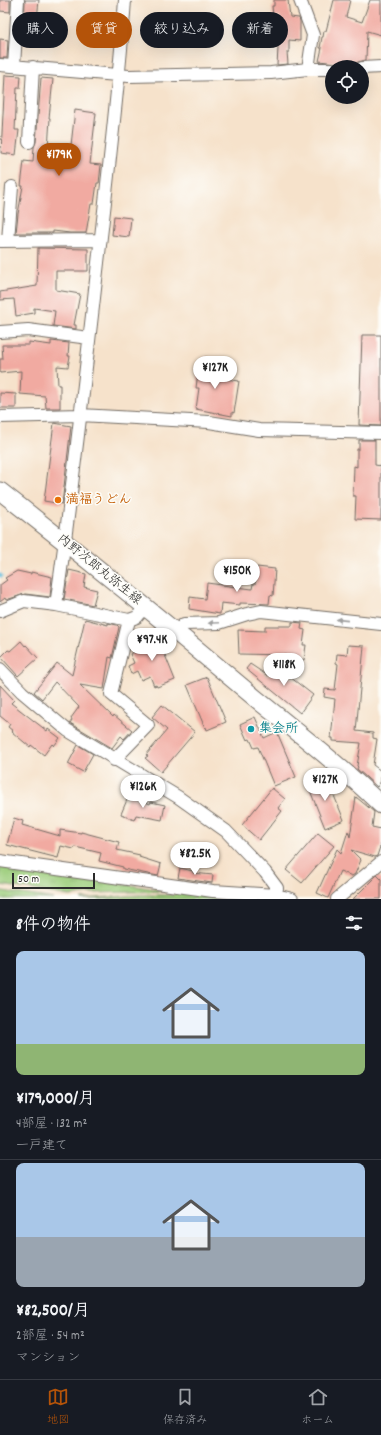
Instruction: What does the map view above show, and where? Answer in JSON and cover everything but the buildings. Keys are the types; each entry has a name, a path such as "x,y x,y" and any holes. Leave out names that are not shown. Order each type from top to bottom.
{"main road":[{"name":"内野次郎丸弥生線","path":"0,491 176,632 296,731 381,805"}],"street":[{"path":"14,66 18,0"},
{"path":"56,605 65,542 120,75 126,0"},
{"path":"300,0 313,34 308,69"},
{"path":"0,65 129,76 271,73 308,69 325,69"},
{"path":"30,142 33,67"},
{"path":"369,68 381,67"},
{"path":"12,187 4,241 100,240"},
{"path":"0,332 28,330 89,338"},
{"path":"0,417 80,415 209,422 259,430 381,432"},
{"path":"0,611 24,601 56,605 129,620 137,617 146,608"},
{"path":"176,632 184,624 219,623 261,611 381,624"},
{"path":"114,760 148,725 111,694 129,620"},
{"path":"0,669 22,692 67,730 114,760 178,797 226,831 273,882 277,888 276,896"},
{"path":"0,861 213,891 276,896 292,899"},
{"path":"337,899 381,862"}],"green space":[{"path":"0,864 167,891 94,893 69,896 0,885"},
{"path":"0,891 3,891 54,899 0,899"},
{"path":"178,891 218,897 218,899 81,899 139,895 174,895"}],"place":[{"name":"満福うどん","path":"58,500"},
{"name":"集会所","path":"251,729"}]}
